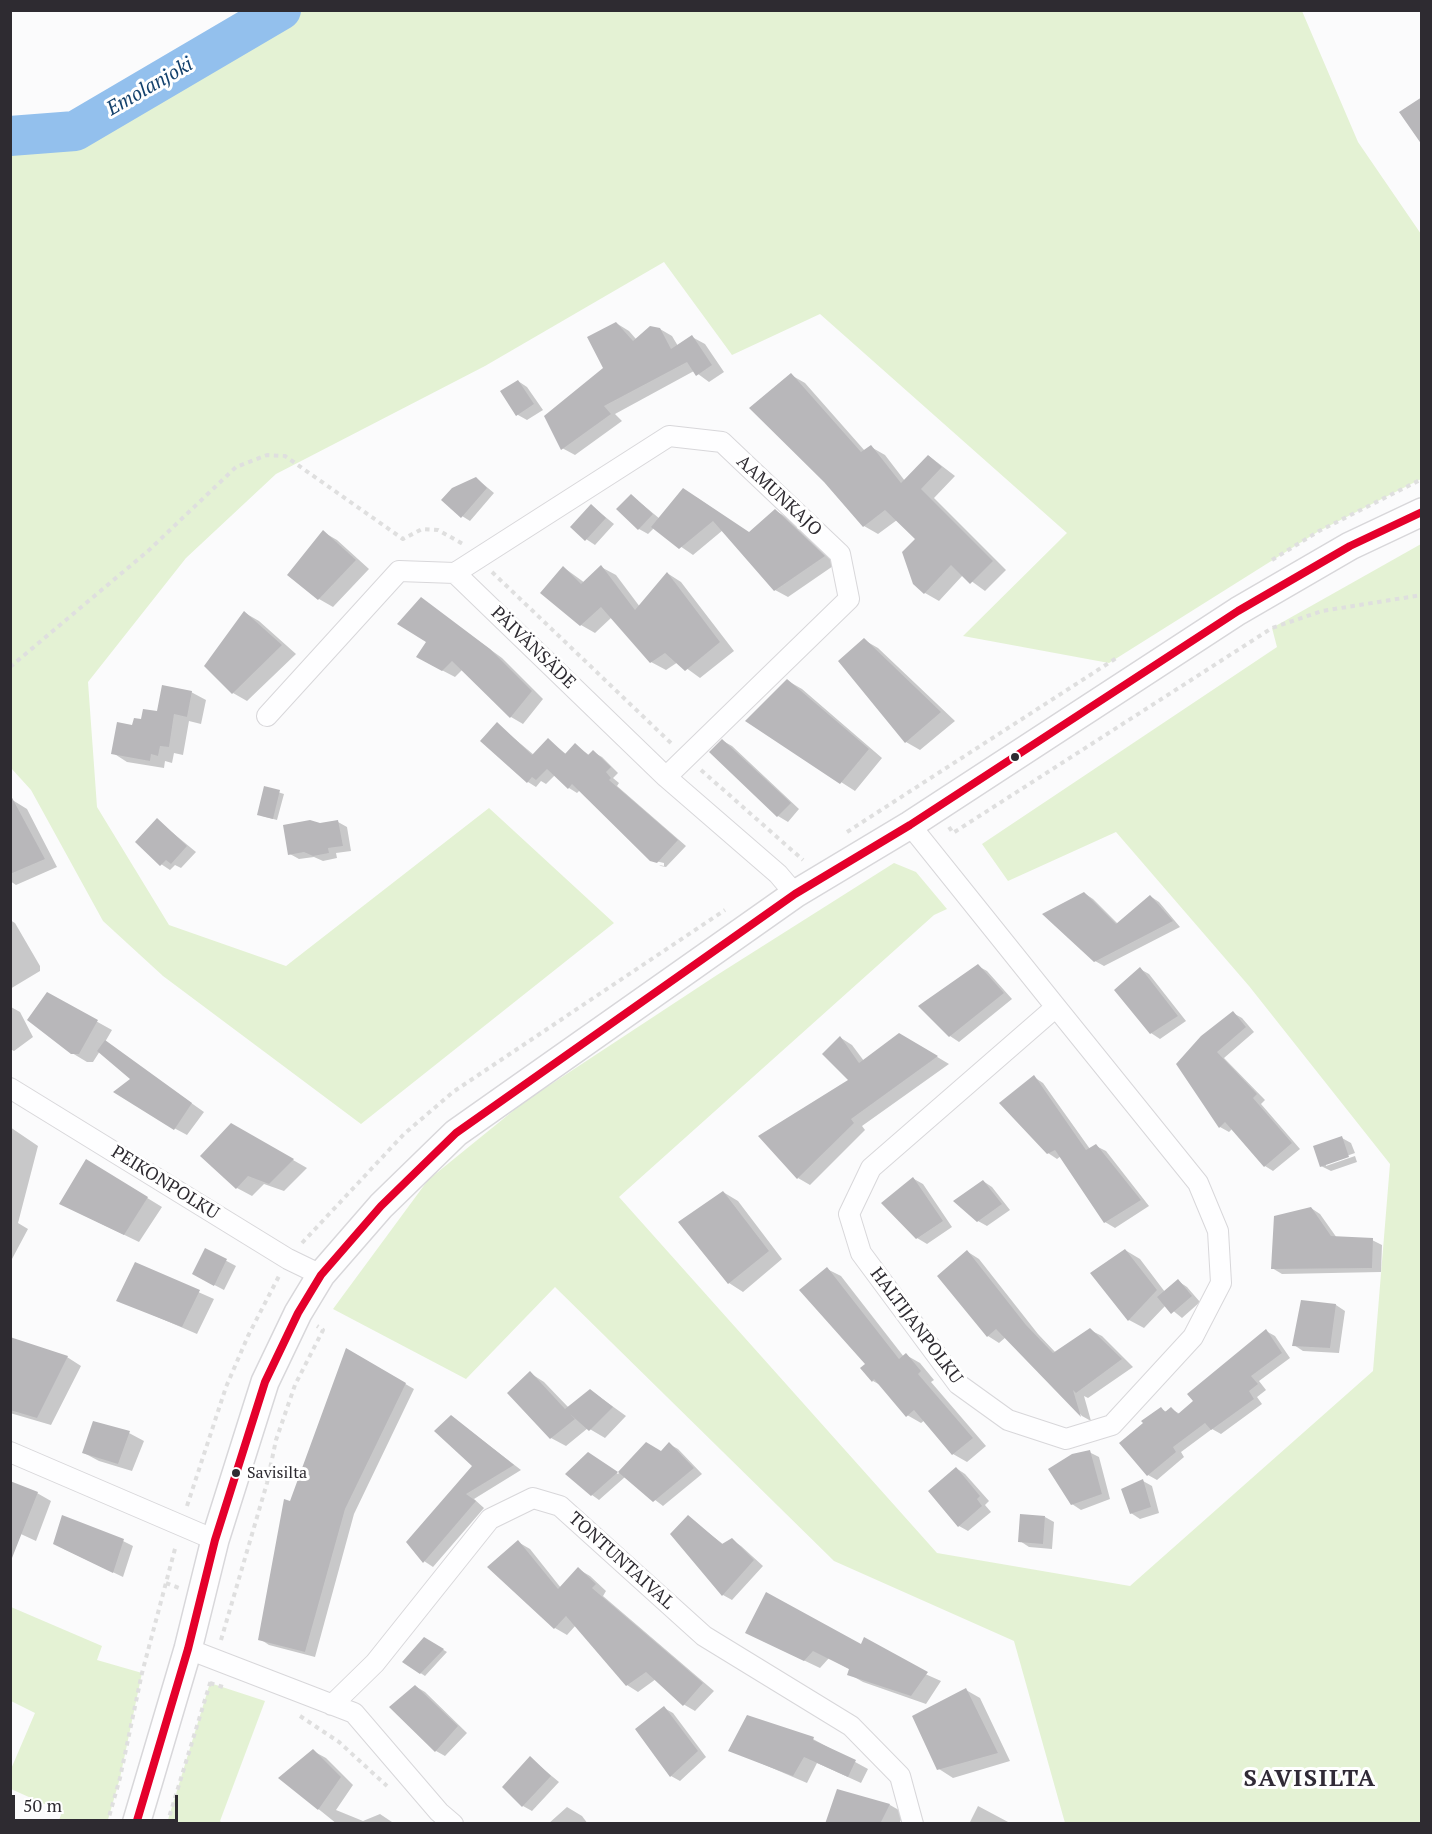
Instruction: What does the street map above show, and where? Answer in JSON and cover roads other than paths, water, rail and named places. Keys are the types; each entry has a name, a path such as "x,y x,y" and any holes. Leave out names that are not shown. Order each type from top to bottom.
{"street":[{"name":"AAMUNKAJO","path":"455,573 669,436 722,442 840,554 849,599 666,777"},
{"path":"136,1824 188,1649 215,1540 265,1382 298,1313 321,1275 381,1206 456,1132 795,894 909,825 1238,611 1350,546 1422,512"},
{"path":"267,716 399,571 455,573"},
{"name":"PÄIVÄNSÄDE","path":"455,573 666,777 778,874 795,894"},
{"name":"HALTIJANPOLKU","path":"909,825 1056,1007 1198,1183 1218,1231 1221,1283 1193,1337 1112,1425 1066,1439 1008,1420 958,1384 861,1253 849,1214 872,1168 1056,1007"},
{"name":"PEIKONPOLKU","path":"10,1088 288,1258 321,1275"},
{"path":"10,1452 182,1523 215,1540"},
{"name":"TONTUNTAIVAL","path":"332,1705 375,1663 490,1519 533,1498 560,1506 704,1636 851,1726 900,1776 913,1824"},
{"path":"188,1649 354,1713 439,1812 453,1824"}],"waterway":[{"name":"Emolanjoki","path":"10,136 75,131 281,10"}],"place":[{"name":"Savisilta","path":"236,1473"}],"district":[{"name":"SAVISILTA","path":"1310,1779"}]}
